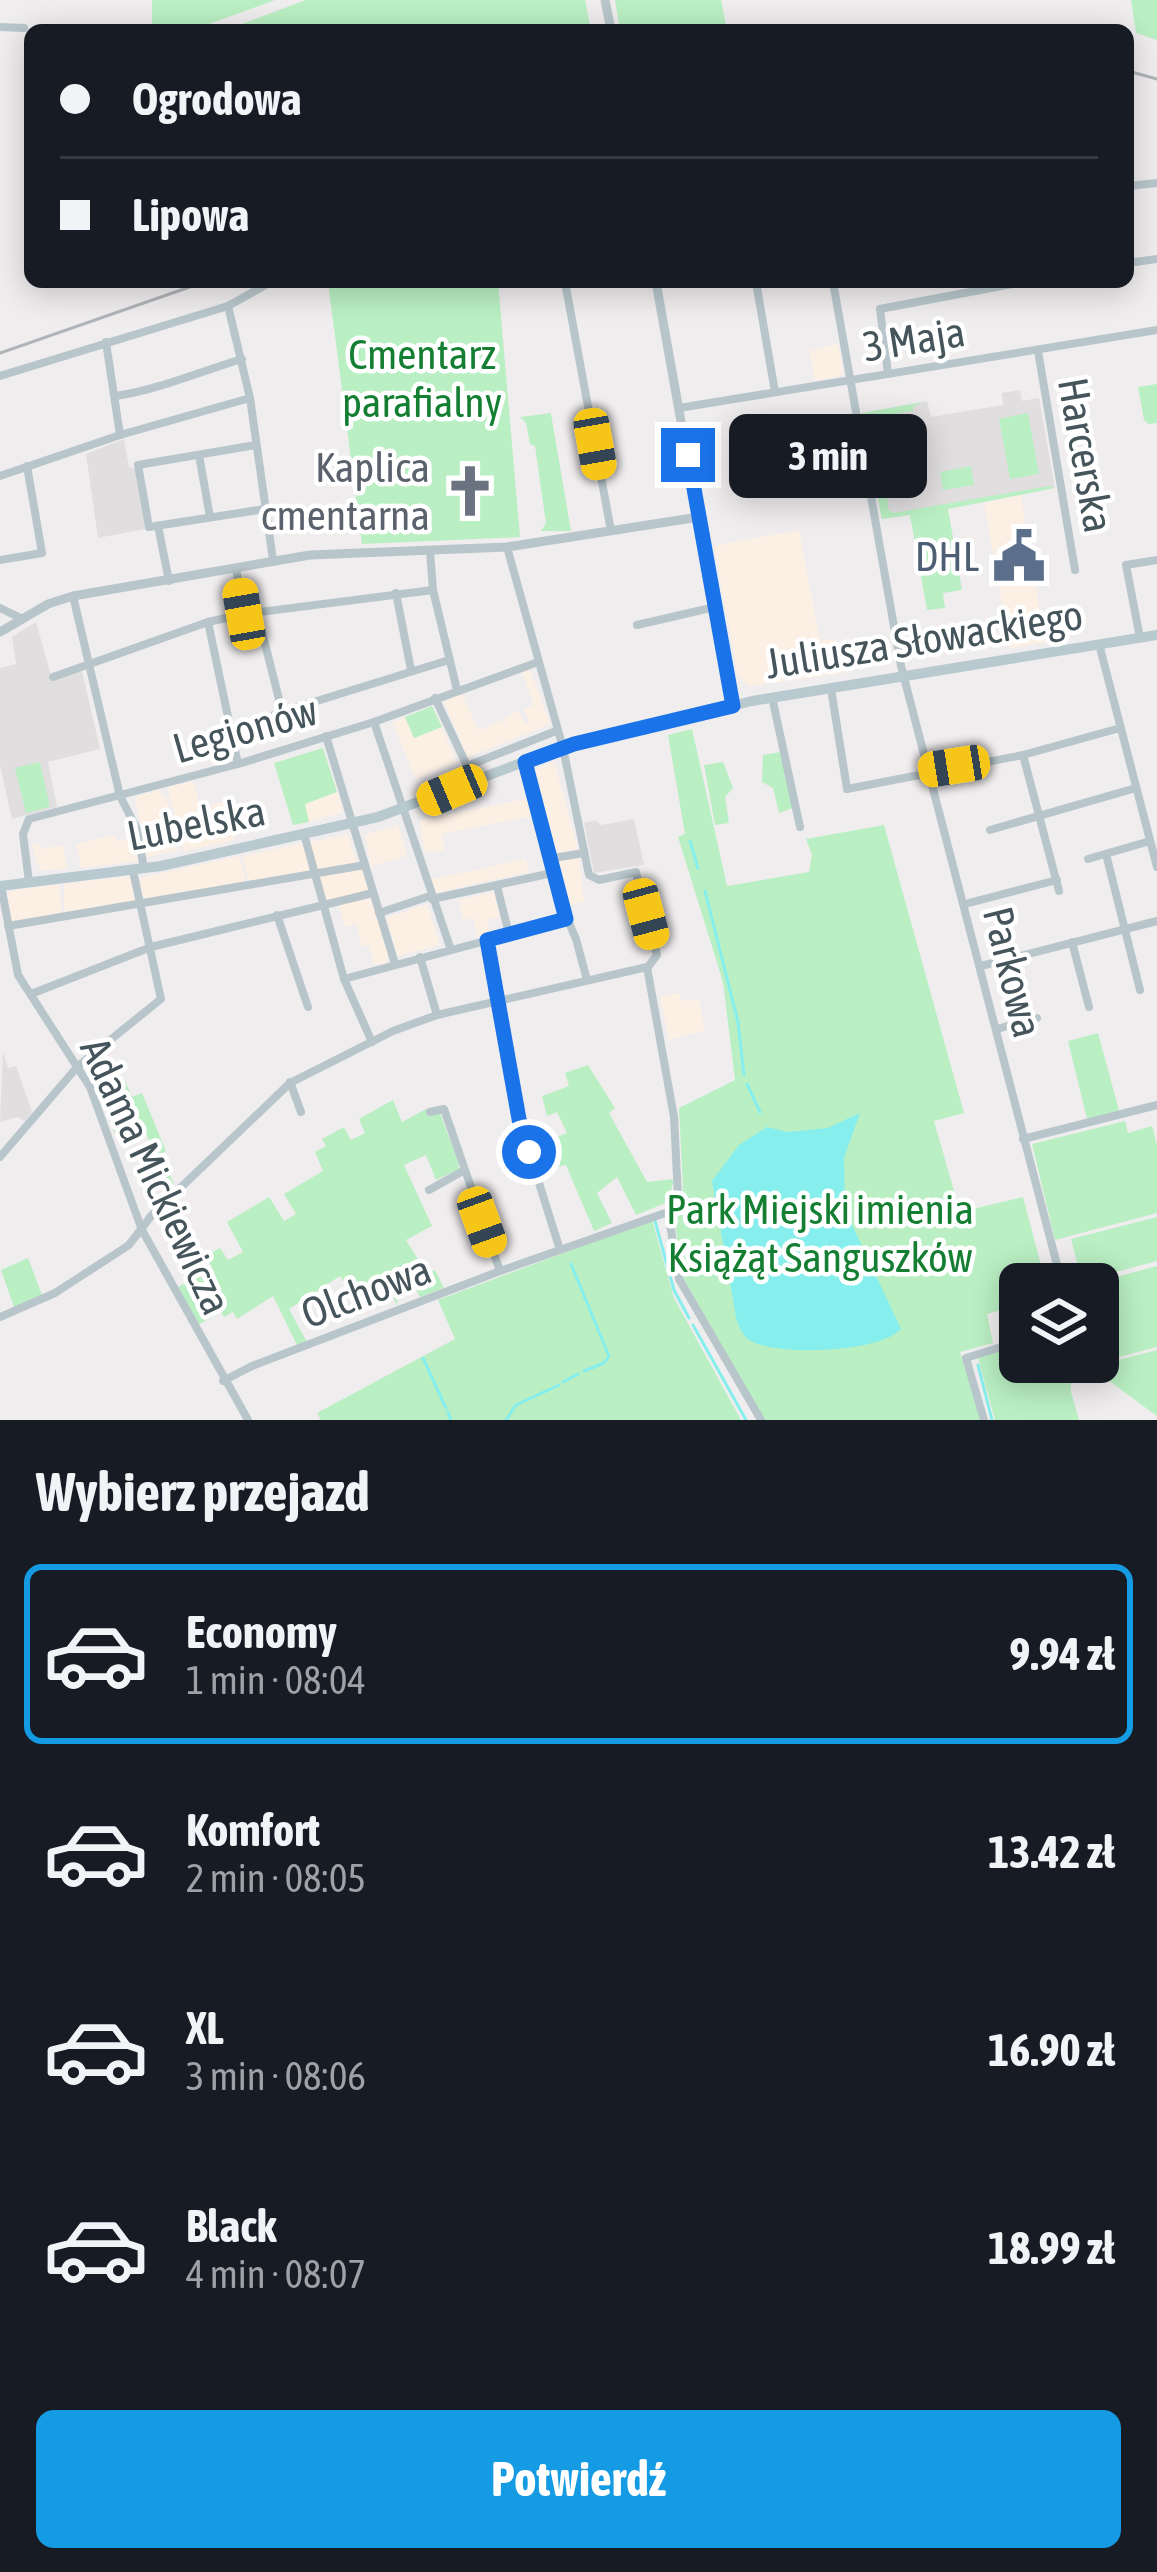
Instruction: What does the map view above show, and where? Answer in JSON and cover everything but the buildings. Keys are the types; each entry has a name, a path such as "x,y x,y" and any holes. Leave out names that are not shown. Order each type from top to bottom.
{"main road":[{"name":"Juliusza Słowackiego","path":"525,762 562,748 772,697 1157,635"},
{"name":"Lubelska","path":"0,886 139,870 353,823 402,810 525,762"}],"street":[{"path":"0,27 24,28"},
{"path":"0,376 228,307 261,288"},
{"path":"566,288 610,531"},
{"path":"657,288 733,706"},
{"path":"757,288 775,392"},
{"name":"Parkowa","path":"834,288 903,675 1056,1263"},
{"path":"888,374 880,309 992,288"},
{"path":"228,307 250,398 273,560"},
{"name":"3 Maja","path":"679,408 1157,330"},
{"path":"106,342 121,434"},
{"name":"Harcerska","path":"1038,351 1076,570"},
{"path":"116,396 159,389 242,359"},
{"path":"0,476 121,434 250,398"},
{"path":"256,445 138,465 147,525 265,509"},
{"path":"199,455 210,517"},
{"path":"0,560 42,554 27,466"},
{"path":"0,632 73,596 273,560 507,547 699,517"},
{"path":"158,526 169,580"},
{"path":"0,1318 89,1274 129,1245 151,1216 290,1082 437,1015 647,967 657,955 636,872 594,880 589,875 562,748 507,547"},
{"path":"430,551 433,590 457,690"},
{"path":"1139,638 1126,565 1157,560"},
{"path":"236,568 244,614"},
{"path":"53,677 208,622 433,590"},
{"path":"396,593 411,670"},
{"path":"0,1157 78,1066 161,999 140,904 133,817 120,796 73,596"},
{"path":"0,608 23,619"},
{"path":"638,625 715,608"},
{"path":"257,612 278,712 449,660"},
{"path":"208,622 238,764"},
{"path":"1099,644 1157,866"},
{"name":"Legionów","path":"29,884 23,834 26,821 374,722 538,662"},
{"path":"832,695 847,790 1023,754 1120,728"},
{"path":"772,697 800,827"},
{"path":"436,698 467,766 556,730"},
{"path":"374,722 451,950"},
{"path":"326,736 395,964"},
{"path":"965,904 1057,880 1023,754"},
{"path":"525,762 548,859 587,980"},
{"path":"991,830 1136,788"},
{"path":"1140,805 1154,801"},
{"path":"304,834 344,979 372,1042"},
{"path":"1088,859 1150,842"},
{"path":"548,859 584,853"},
{"path":"1106,854 1140,990"},
{"path":"8,926 365,865"},
{"path":"379,913 552,873"},
{"name":"Adama Mickiewicza","path":"0,886 18,975 100,1108 142,1230 248,1420"},
{"path":"497,886 509,934"},
{"path":"31,994 151,947 374,893"},
{"path":"277,915 309,1006"},
{"path":"344,979 566,919"},
{"path":"981,966 1157,921"},
{"path":"487,940 519,1119 560,1250"},
{"path":"1072,942 1089,1007"},
{"path":"420,957 437,1015"},
{"path":"647,967 674,1117 678,1197 668,1212 679,1279 760,1420"},
{"path":"997,1029 1037,1018"},
{"path":"290,1082 302,1112"},
{"path":"1023,1139 1157,1105"},
{"path":"430,1112 444,1109 500,1271"},
{"path":"429,1190 464,1172"},
{"name":"Olchowa","path":"223,1382 252,1366 500,1271 668,1212"},
{"path":"984,1420 966,1358 999,1348"}],"shaded area":[{"path":"838,344 840,376 815,381 809,350"},
{"path":"1020,390 1022,401 1039,398 1055,488 882,519 862,413 927,401 931,417 1003,405 1002,393"},
{"path":"124,439 129,467 136,469 145,529 98,538 86,454"},
{"path":"1021,495 1045,642 1010,648 984,503"},
{"path":"799,530 820,641 835,639 845,673 749,686 738,676 714,546"},
{"path":"36,622 52,679 82,671 100,749 48,762 57,807 12,819 0,766 0,668 16,664 12,637"},
{"path":"530,670 550,724 468,757 444,702 462,694 479,731 503,720 509,729 504,717 519,711 525,724 529,721 524,709 534,705 522,672"},
{"path":"405,717 415,738 442,727 456,762 416,779 392,723"},
{"path":"554,761 578,849 552,854 534,771"},
{"path":"193,781 201,808 226,801 234,840 184,851 167,788"},
{"path":"159,790 167,801 180,849 147,857 135,797"},
{"path":"337,792 343,812 309,822 304,804"},
{"path":"530,798 533,816 442,834 444,850 424,853 420,820"},
{"path":"634,819 644,865 594,873 584,823"},
{"path":"398,825 407,856 371,866 365,835"},
{"path":"348,834 357,864 316,871 310,842"},
{"path":"115,835 117,841 134,837 138,861 81,868 76,844"},
{"path":"304,843 310,873 249,884 243,856"},
{"path":"41,844 42,849 63,845 67,869 40,870 32,845"},
{"path":"239,856 246,883 142,901 140,878"},
{"path":"579,857 584,902 565,906 553,863"},
{"path":"526,859 528,872 435,893 432,879"},
{"path":"363,871 368,891 326,901 319,877"},
{"path":"130,876 135,902 64,912 64,884"},
{"path":"59,884 62,915 12,922 10,891"},
{"path":"494,892 500,917 487,920 490,934 478,936 473,918 463,920 459,900"},
{"path":"367,898 389,957 386,963 374,965 369,946 362,947 357,924 344,927 339,904"},
{"path":"427,904 440,945 398,956 386,918"},
{"path":"679,993 682,1001 699,1000 705,1030 669,1040 660,997"},
{"path":"3,1052 8,1068 16,1066 32,1112 25,1121 18,1117 0,1122"}],"green space":[{"path":"152,0 275,0 209,24 152,24"},
{"path":"306,0 585,0 590,24 242,24"},
{"path":"615,0 721,0 726,24 619,24"},
{"path":"1131,0 1157,0 1157,40 1136,33"},
{"name":"Cmentarz parafialny","path":"329,288 499,288 520,537 362,544"},
{"path":"1157,384 1157,423 1149,424 1144,420 1138,387"},
{"path":"923,402 913,411 875,417 876,439 867,440 862,413"},
{"path":"551,413 571,531 541,531 546,523 535,446 520,417"},
{"path":"1028,413 1039,474 1010,479 999,419"},
{"path":"971,466 974,485 943,490 940,472"},
{"path":"1055,488 948,509 962,590 943,593 945,608 927,610 910,515 882,519 876,489 887,489 888,509 893,513"},
{"path":"432,706 442,727 414,738 405,717"},
{"name":"Park Miejski imienia Książąt Sanguszków","path":"692,729 727,886 809,872 812,855 806,839 884,825 964,1113 934,1121 960,1212 1023,1197 1040,1263 999,1263 999,1311 987,1314 993,1343 960,1352 981,1420 765,1420 682,1276 675,1223 683,1189 679,1108 735,1080 723,982 678,837 685,834 668,735"},
{"path":"323,748 337,792 305,804 309,822 293,825 274,763"},
{"path":"781,752 793,808 779,813 773,788 762,782 763,755"},
{"path":"40,762 50,807 26,813 15,768"},
{"path":"723,762 733,788 725,797 729,823 715,825 704,765"},
{"path":"1098,1033 1120,1114 1088,1123 1068,1041"},
{"path":"588,1065 615,1108 609,1113 647,1182 674,1179 668,1202 636,1215 617,1177 597,1193 612,1223 594,1231 566,1165 553,1168 544,1142 567,1133 557,1112 547,1116 542,1096 569,1086 565,1073"},
{"path":"125,1081 132,1097 142,1093 166,1151 161,1154 174,1184 169,1189 142,1124 115,1134 110,1119 126,1112 117,1085"},
{"path":"393,1100 402,1122 426,1109 428,1116 440,1113 458,1161 459,1169 436,1180 426,1155 404,1165 432,1226 406,1240 427,1274 435,1270 444,1288 420,1297 413,1283 396,1294 398,1306 391,1294 358,1307 340,1276 289,1309 307,1342 297,1345 273,1296 237,1319 233,1312 224,1317 221,1312 198,1325 178,1287 199,1275 205,1283 216,1276 206,1256 220,1248 228,1260 243,1252 227,1222 269,1197 284,1221 296,1214 284,1194 323,1171 315,1152 326,1146 322,1139 344,1127 351,1140 365,1133 359,1119"},
{"path":"1125,1121 1128,1133 1152,1126 1157,1145 1157,1213 1055,1240 1032,1144"},
{"path":"1157,1217 1157,1261 1119,1271 1119,1263 1077,1263 1071,1239"},
{"path":"652,1220 674,1298 741,1420 321,1420 317,1413 455,1339 438,1300"},
{"path":"28,1258 42,1295 14,1307 1,1270"},
{"path":"1157,1266 1157,1347 1119,1357 1119,1276"},
{"path":"1157,1350 1157,1416 1112,1383 1119,1383 1119,1360"},
{"path":"999,1351 999,1383 1071,1383 1079,1420 995,1420 978,1358"}],"water":[{"path":"860,1113 844,1158 845,1210 901,1329 872,1343 828,1350 783,1349 751,1341 736,1317 712,1181 739,1145 767,1127 788,1132 828,1128"}],"waterway":[{"path":"690,841 698,868"},
{"path":"705,891 738,1022 744,1075"},
{"path":"747,1084 760,1112"},
{"path":"655,1221 674,1290 689,1318"},
{"path":"571,1264 609,1356 584,1371"},
{"path":"693,1325 746,1420"},
{"path":"423,1358 446,1408"},
{"path":"978,1365 992,1420"},
{"path":"563,1382 578,1374"},
{"path":"506,1420 516,1405 559,1385"},
{"path":"448,1412 451,1420"}],"railway":[{"path":"1134,73 1157,79"},
{"path":"0,353 187,288"}],"place":[{"name":"Kaplica cmentarna","path":"470,491"},
{"name":"DHL","path":"1019,556"}],"route":[{"path":"529,1152 487,940 566,919 525,762 574,744 733,706 688,455"}]}
